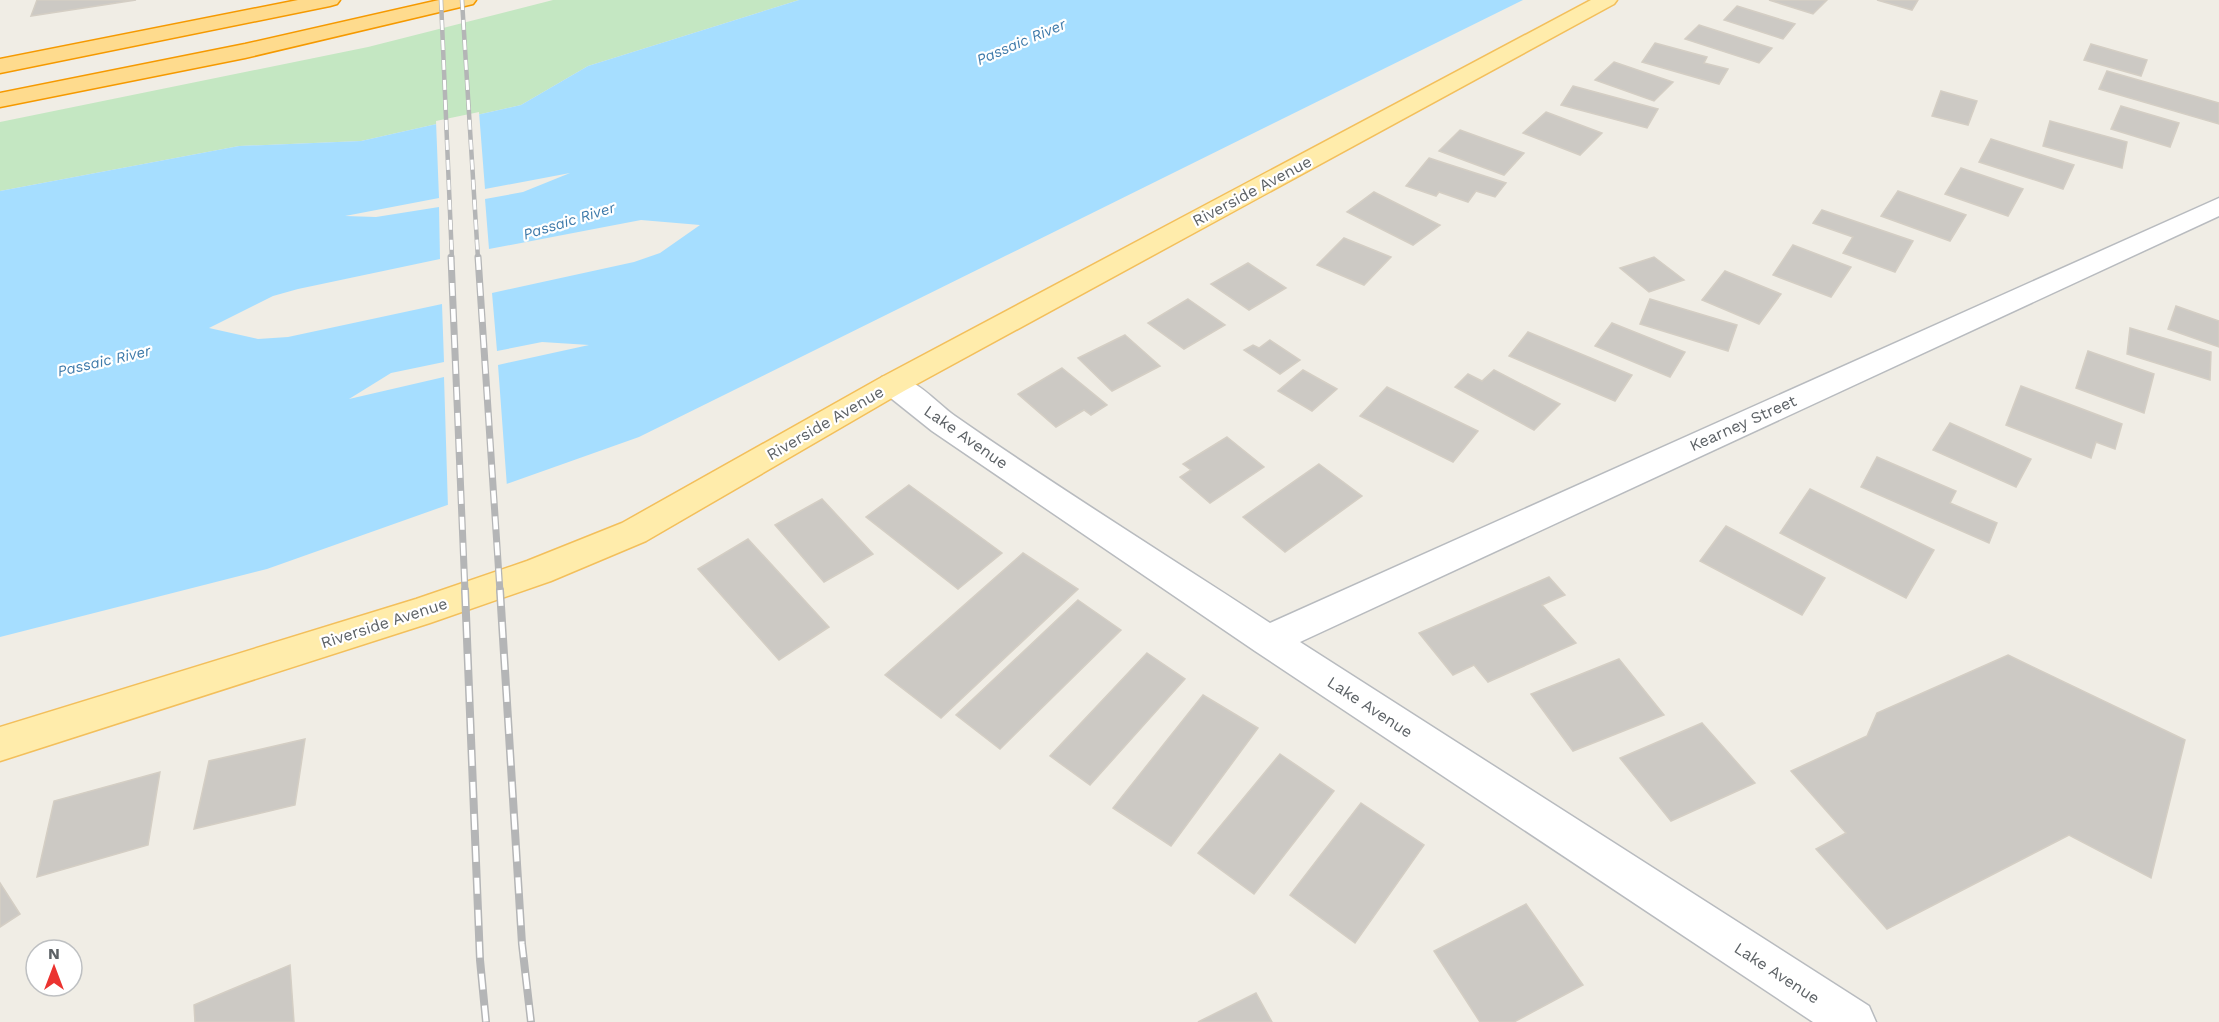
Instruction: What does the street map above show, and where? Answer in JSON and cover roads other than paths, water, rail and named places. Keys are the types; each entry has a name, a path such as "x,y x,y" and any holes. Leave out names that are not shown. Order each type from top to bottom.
{"highway":[{"path":"0,66 330,0"},
{"path":"0,100 233,53 466,0"}],"main road":[{"name":"Riverside Avenue","path":"0,744 417,613 539,571 634,532 893,384 1606,0"}],"street":[{"name":"Kearney Street","path":"1268,640 2219,207"},
{"name":"Lake Avenue","path":"893,384 943,423 1268,640 1853,1022"}],"water":[{"name":"Passaic River","path":"799,0 1523,0 639,437 267,569 0,637 0,191 239,146 361,141 521,105 588,66"}],"railway":[{"path":"441,0 452,259"},
{"path":"462,0 478,259"},
{"path":"451,257 465,592"},
{"path":"478,257 500,592"},
{"path":"465,590 480,960 486,1022"},
{"path":"500,590 522,944 531,1022"}]}
